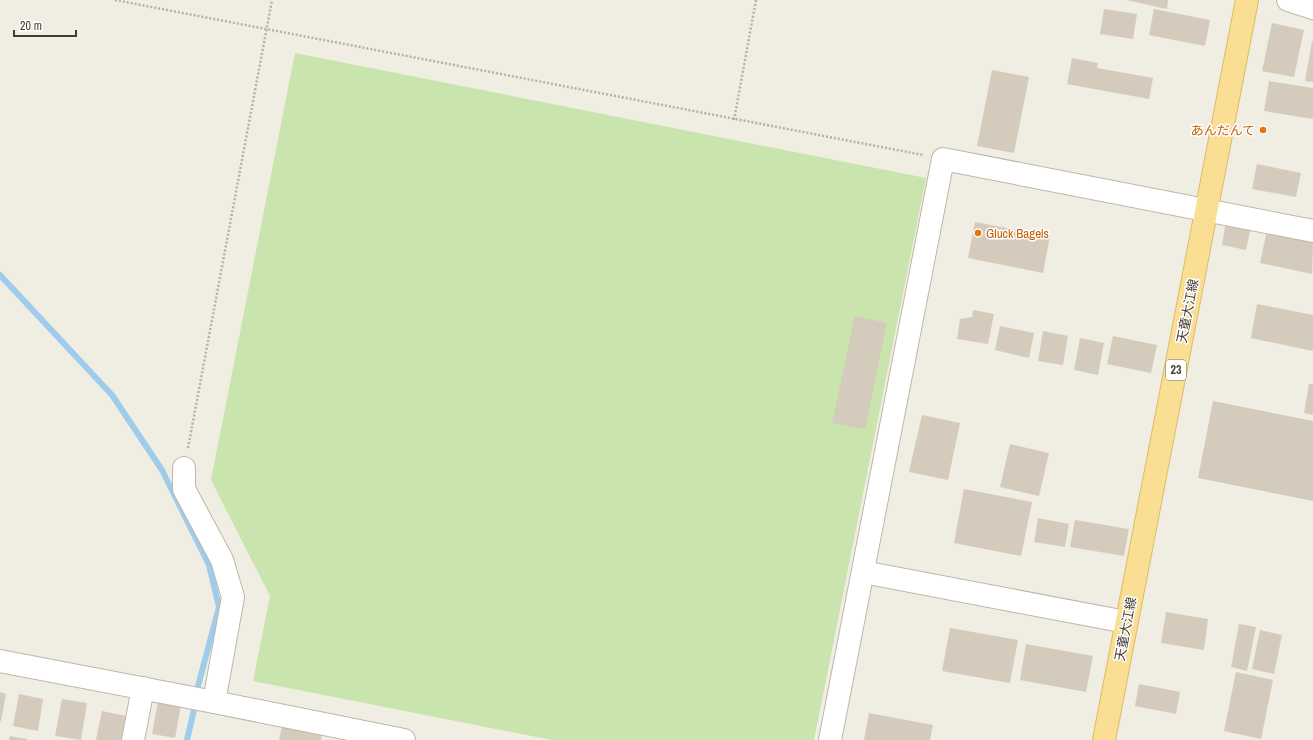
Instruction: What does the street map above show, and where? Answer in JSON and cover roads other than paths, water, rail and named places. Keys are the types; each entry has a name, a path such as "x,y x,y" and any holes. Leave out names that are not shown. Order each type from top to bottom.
{"main road":[{"name":"天童大江線","path":"1104,740 1247,0"}],"street":[{"path":"1288,0 1313,8"},
{"path":"830,740 944,159 1207,209 1313,231"},
{"path":"184,468 184,489 222,560 233,597 214,702"},
{"path":"864,572 1126,622"},
{"path":"0,661 404,740"},
{"path":"133,740 143,688"}],"waterway":[{"path":"0,275 112,395 162,470 209,565 219,607 198,686"},
{"path":"187,740 194,710"}],"place":[{"name":"あんだんて","path":"1263,130"},
{"name":"Gluck Bagels","path":"978,233"}]}
